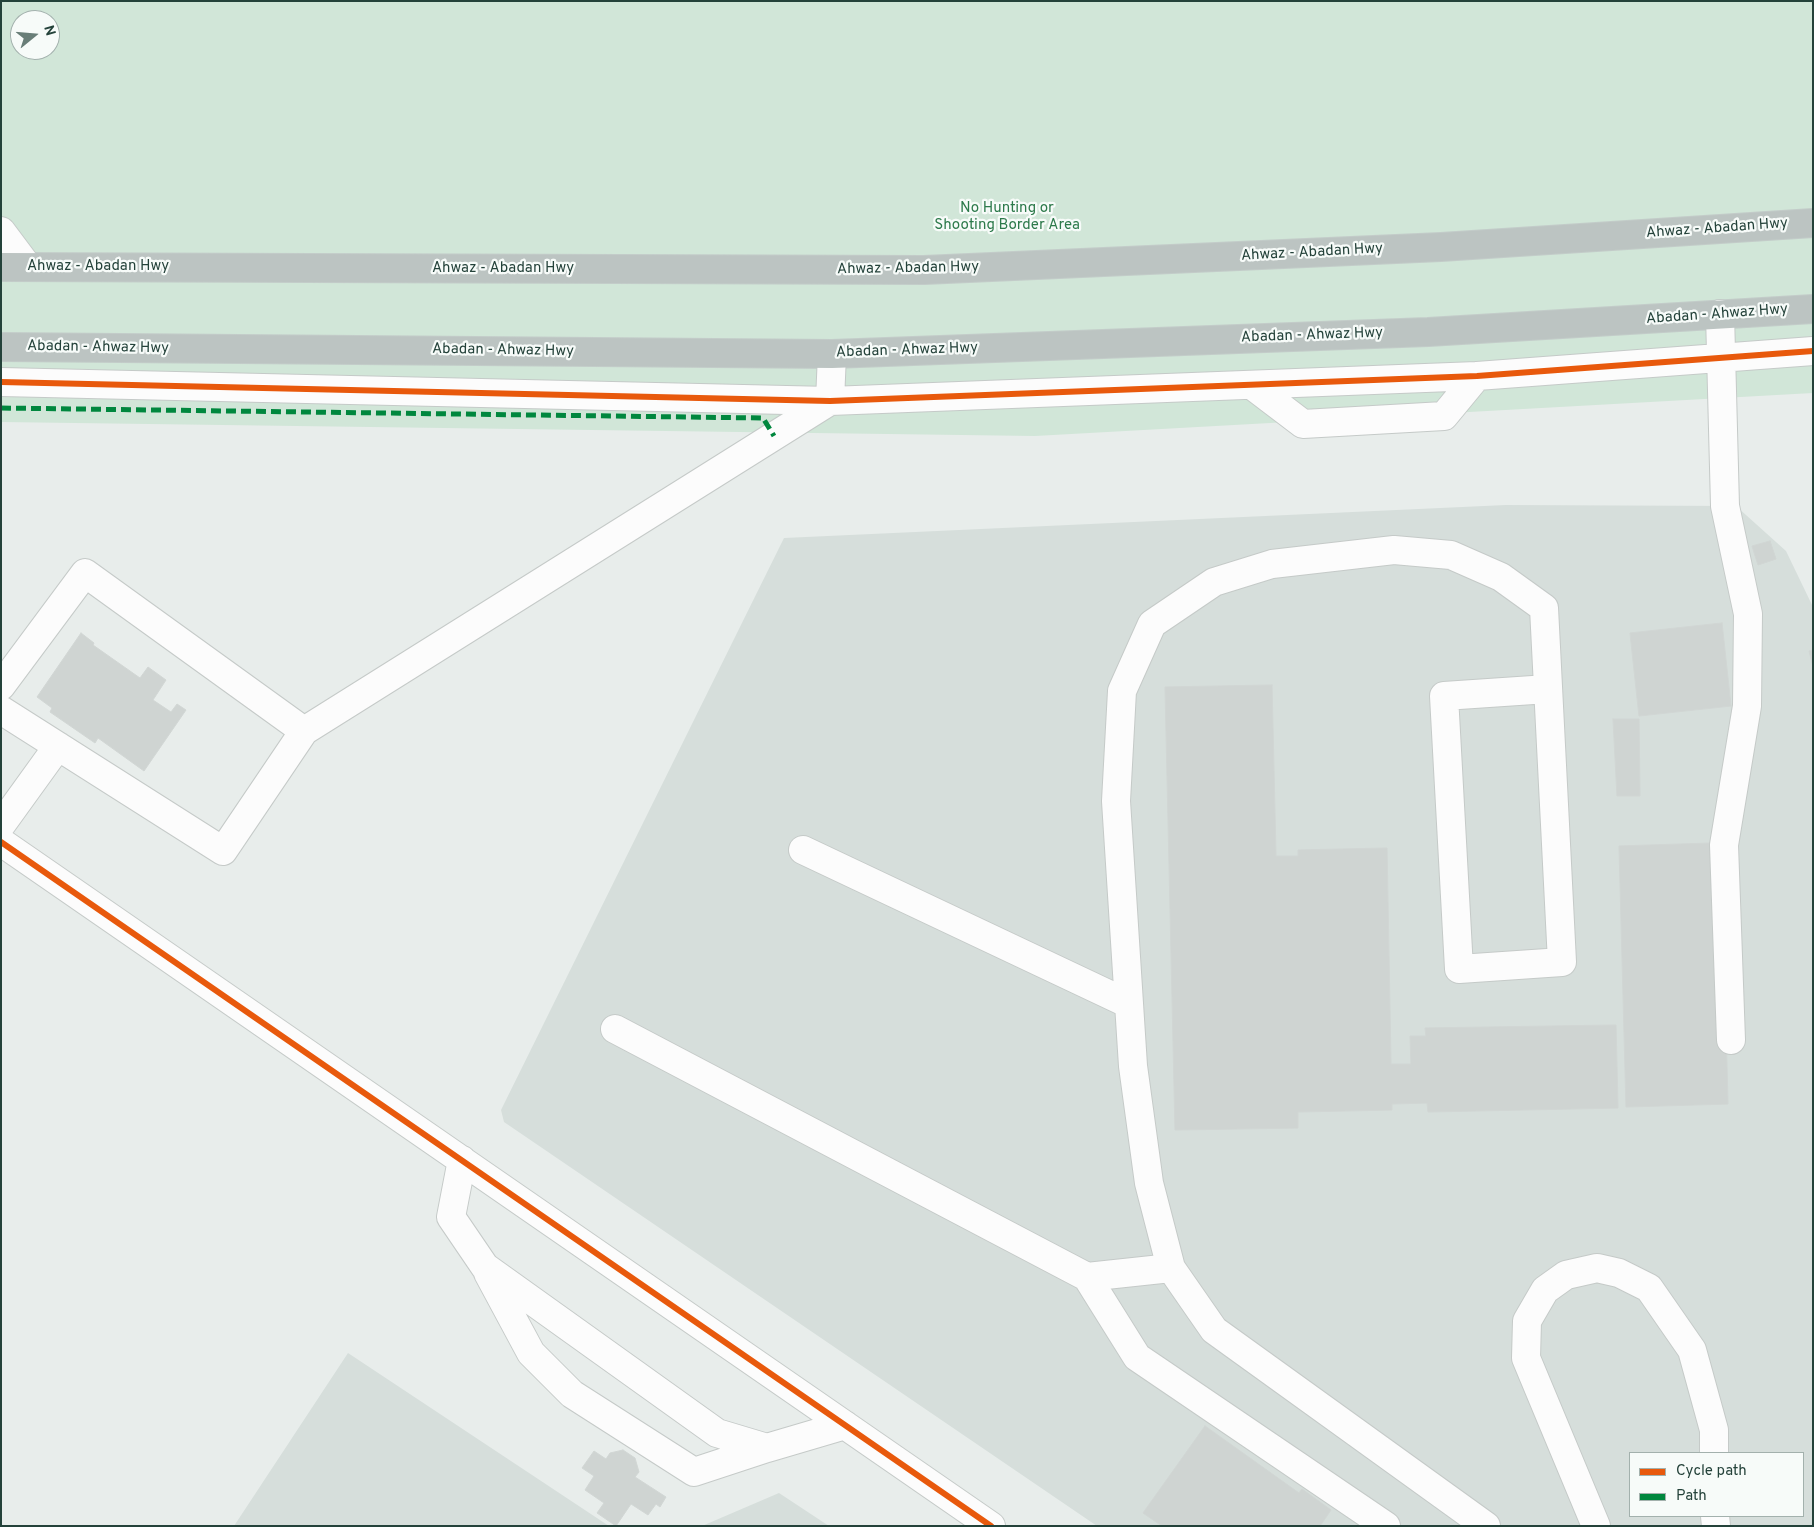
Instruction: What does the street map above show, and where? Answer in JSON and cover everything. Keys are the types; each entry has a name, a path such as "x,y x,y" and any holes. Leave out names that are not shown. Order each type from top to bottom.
{"highway":[{"name":"Ahwaz - Abadan Hwy","path":"1,267 924,270 1441,247 1813,223"},
{"name":"Abadan - Ahwaz Hwy","path":"1,347 832,354 1428,332 1813,309"}],"street":[{"path":"1,231 28,267"},
{"path":"1720,314 1725,506 1748,614 1747,706 1724,845 1731,1040"},
{"path":"1,382 830,401 1477,376 1721,359 1813,350"},
{"path":"830,401 832,354"},
{"path":"1253,386 1303,424 1444,416 1477,376"},
{"path":"1,710 223,852 304,731 830,401"},
{"path":"1486,1526 1214,1330 1171,1268 1149,1183 1133,1066 1116,801 1122,691 1152,624 1214,582 1272,564 1394,550 1450,555 1501,576 1544,608 1562,962 1458,969 1444,696 1548,690"},
{"path":"1,686 85,572 304,731"},
{"path":"1,825 58,746"},
{"path":"1,842 990,1526"},
{"path":"803,850 1129,1004"},
{"path":"615,1029 1087,1278 1137,1357 1386,1526"},
{"path":"462,1160 451,1217 485,1267 531,1353 572,1394 694,1472 845,1425"},
{"path":"485,1267 717,1433 767,1448"},
{"path":"1087,1278 1171,1268"},
{"path":"1596,1526 1526,1358 1527,1321 1545,1290 1566,1275 1597,1268 1620,1273 1649,1288 1692,1350 1714,1430 1714,1452"}],"shaded area":[{"path":"1506,505 1736,506 1786,551 1813,607 1813,1526 1097,1526 504,1122 501,1110 784,538"},
{"path":"348,1353 609,1526 234,1526"},
{"path":"779,1493 829,1526 702,1526"}],"green space":[{"name":"No Hunting or Shooting Border Area","path":"1,1 1813,1 1813,393 1035,436 1,422"}],"building":[{"path":"1770,541 1776,559 1758,565 1752,546"},
{"path":"1722,623 1731,706 1639,716 1630,633"},
{"path":"81,633 94,643 93,645 140,678 148,667 166,680 153,700 171,712 177,704 186,710 144,771 98,738 95,743 50,712 52,708 37,697"},
{"path":"1813,650 1813,667 1809,651"},
{"path":"1272,685 1276,856 1298,856 1298,850 1387,848 1391,1064 1411,1064 1410,1036 1426,1036 1425,1028 1616,1025 1618,1108 1428,1112 1427,1103 1392,1104 1392,1110 1298,1112 1298,1128 1175,1130 1165,687"},
{"path":"1613,719 1639,719 1640,796 1617,796"},
{"path":"1721,843 1728,1104 1626,1107 1619,846"},
{"path":"1205,1426 1299,1493 1302,1489 1331,1510 1320,1526 1162,1526 1143,1513"},
{"path":"623,1450 635,1458 639,1472 635,1477 666,1497 660,1507 656,1504 648,1515 631,1504 616,1526 597,1513 604,1503 585,1490 594,1476 582,1468 594,1451 606,1459 610,1453"}],"marked path":[{"path":"1,408 763,418 774,436"}],"cycle path":[{"path":"1,382 830,401 1477,376 1813,351"},
{"path":"1,842 991,1526"}]}
